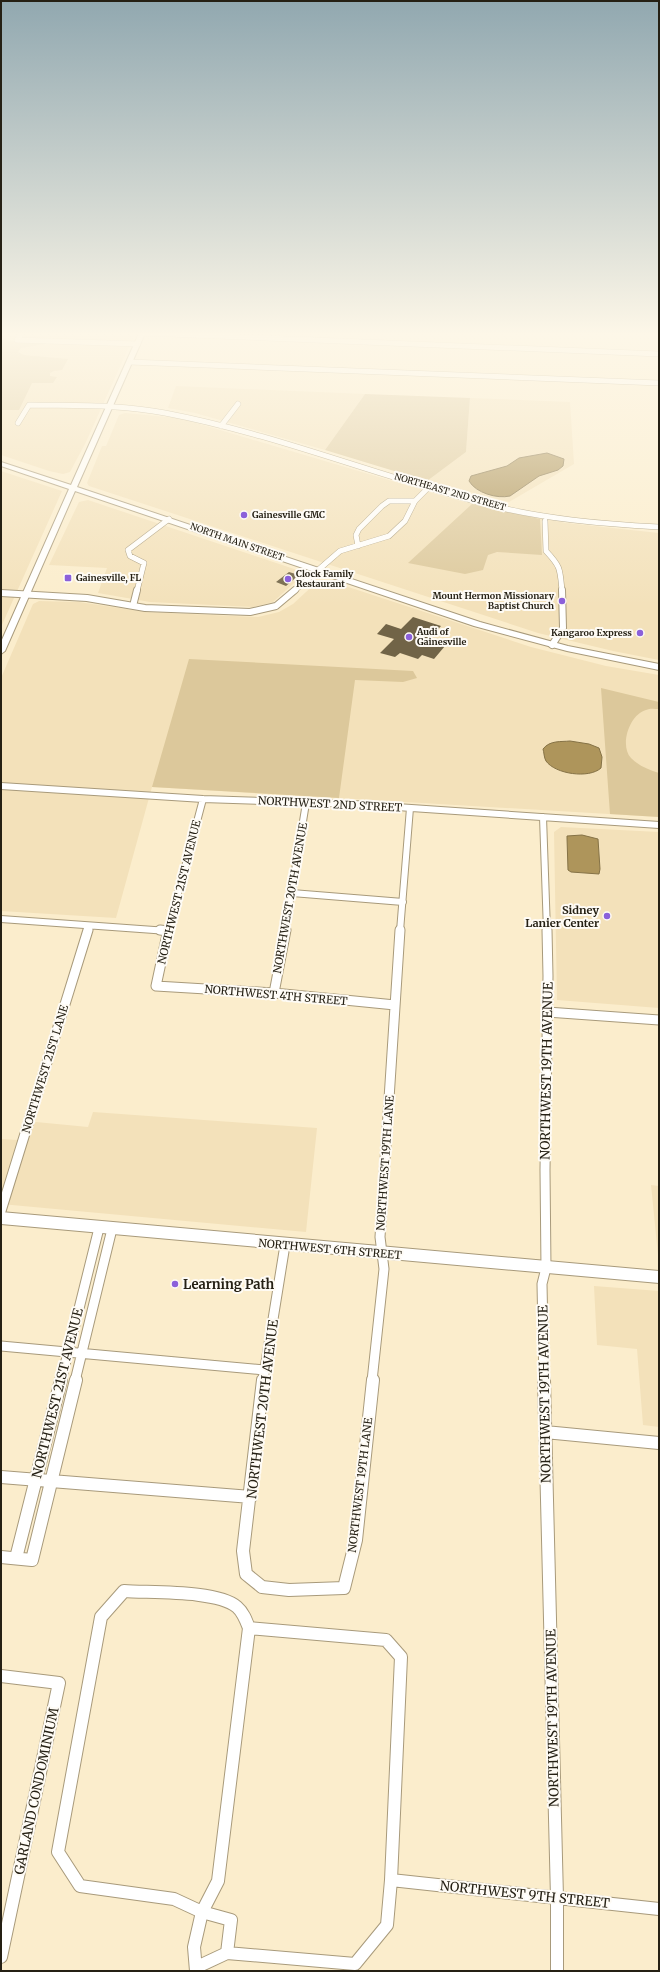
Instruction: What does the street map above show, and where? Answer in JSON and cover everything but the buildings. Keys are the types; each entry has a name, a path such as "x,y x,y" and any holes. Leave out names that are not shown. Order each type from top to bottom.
{"main road":[{"path":"1,651 103,423"},
{"name":"NORTH MAIN STREET","path":"1,464 73,489 169,519 477,624 552,645 627,662 659,667"},
{"name":"NORTHWEST 6TH STREET","path":"1,1218 382,1254 659,1277"}],"street":[{"name":"NORTHEAST 2ND STREET","path":"209,423 489,505 554,518 659,527"},
{"path":"1,593 87,598 133,606 257,612 276,606 340,551 389,536 405,521 415,501 429,487"},
{"path":"358,546 356,535 359,529 382,506 389,501 415,501"},
{"path":"133,606 144,563 130,556 128,550 169,519"},
{"path":"545,521 546,550 558,564 560,569 564,620 563,628 552,645"},
{"name":"NORTHWEST 2ND STREET","path":"1,786 203,799 410,808 659,825"},
{"name":"NORTHWEST 21ST AVENUE","path":"156,986 168,932 203,799"},
{"name":"NORTHWEST 20TH AVENUE","path":"274,993 306,803"},
{"name":"NORTHWEST 19TH LANE","path":"246,1574 262,1587 289,1590 344,1588 356,1540 384,1269 380,1237 395,1005 410,808"},
{"name":"NORTHWEST 19TH AVENUE","path":"543,817 547,1012 545,1170 546,1268 542,1284 557,1971"},
{"path":"292,893 403,902"},
{"path":"1,919 75,923 89,927 168,932"},
{"name":"NORTHWEST 21ST LANE","path":"1,1211 89,927"},
{"name":"NORTHWEST 4TH STREET","path":"156,986 274,993 395,1005"},
{"path":"547,1012 659,1020"},
{"name":"NORTHWEST 21ST AVENUE","path":"105,1228 81,1354 52,1482 32,1560 16,1558 67,1352 105,1228"},
{"name":"NORTHWEST 20TH AVENUE","path":"246,1574 243,1551 264,1370 285,1245"},
{"path":"1,1346 264,1370"},
{"path":"545,1432 659,1443"},
{"path":"1,1477 250,1497"},
{"path":"1,1557 16,1558"},
{"path":"227,1953 231,1920 202,1912 174,1899 80,1886 58,1852 101,1616 124,1591 218,1597 234,1604 246,1620 249,1628 218,1881 202,1912 194,1947 196,1969 227,1953 355,1964 387,1925 391,1880 401,1657 386,1640 249,1628"},
{"name":"GARLAND CONDOMINIUM","path":"1,1676 60,1682 1,1957"},
{"name":"NORTHWEST 9TH STREET","path":"391,1880 659,1910"}],"shaded area":[{"path":"1,423 95,423 70,472 63,474 49,471 1,455"},
{"path":"116,423 196,423 453,499 497,510 566,523 659,533 659,660 613,651 538,633 89,486 87,483 102,446 106,446"},
{"path":"230,423 344,423 325,450"},
{"path":"344,423 468,423 466,452 427,481 325,450"},
{"path":"468,423 571,423 574,464 509,502 427,481 466,452"},
{"path":"547,453 564,459 563,466 558,470 539,476 510,496 499,497 487,494 477,489 469,481 471,476 507,466 519,458"},
{"path":"1,471 62,491 1,627"},
{"path":"88,500 300,571 303,575 273,602 253,607 150,602 98,593 107,568 49,565 79,502"},
{"path":"472,504 540,519 542,555 497,552 488,555 483,570 465,574 408,563"},
{"path":"319,580 327,580 531,647 606,666 659,675 659,817 152,787 116,918 1,911 1,678 33,604 39,601 79,602 146,612 258,617 279,612 293,604"},
{"path":"189,659 413,671 417,678 403,682 355,680 339,798 152,787"},
{"path":"601,688 659,702 659,709 648,709 635,717 628,731 626,746 631,758 634,761 652,771 659,773 659,817 610,814"},
{"path":"570,741 589,744 599,748 602,757 601,768 589,773 572,774 557,769 545,760 543,749 546,746 552,743"},
{"name":"Sidney Lanier Center","path":"561,827 659,832 659,1008 557,1000 554,832"},
{"path":"582,835 598,839 599,874 571,872 568,870 567,836"},
{"path":"93,1112 317,1128 306,1232 1,1204 1,1139 17,1140 36,1122 88,1127"},
{"path":"651,1185 659,1186 659,1265"},
{"path":"594,1286 659,1291 659,1427 643,1425 637,1349 597,1345"}],"place":[{"name":"Gainesville GMC","path":"244,515"},
{"name":"Gainesville, FL","path":"68,578"},
{"name":"Clock Family Restaurant","path":"288,579"},
{"name":"Mount Hermon Missionary Baptist Church","path":"562,601"},
{"name":"Kangaroo Express","path":"640,633"},
{"name":"Audi of Gainesville","path":"409,637"},
{"name":"Sidney Lanier Center","path":"607,916"},
{"name":"Learning Path","path":"175,1284"}]}
